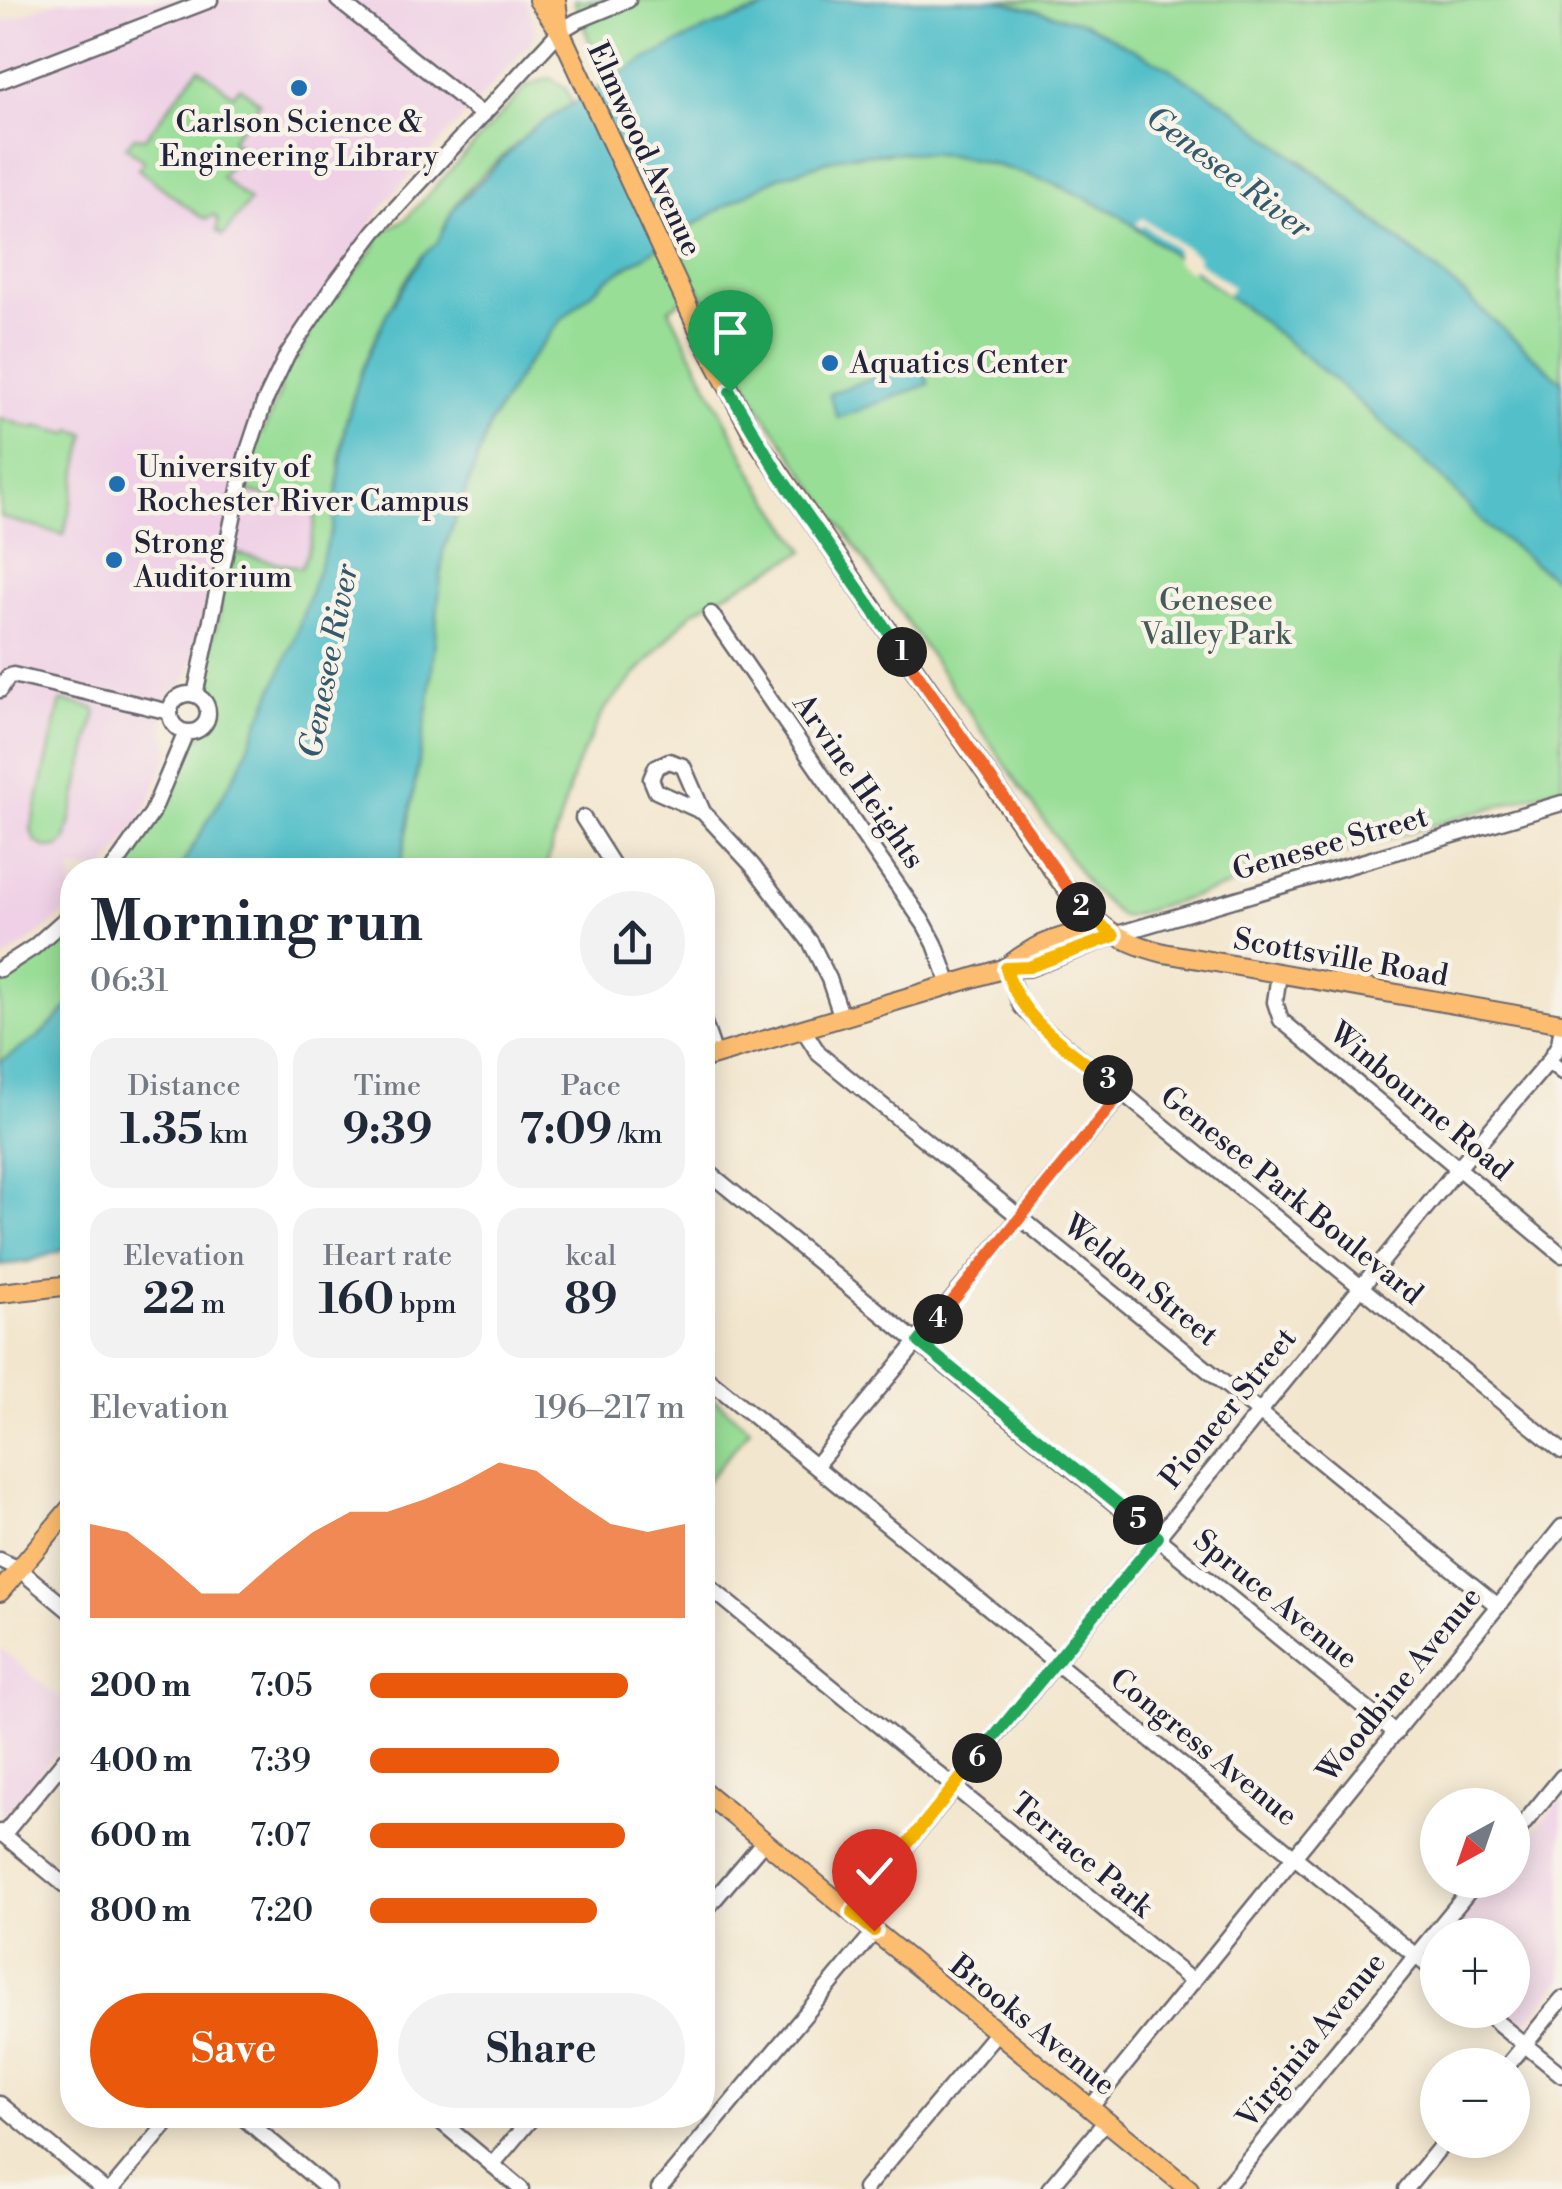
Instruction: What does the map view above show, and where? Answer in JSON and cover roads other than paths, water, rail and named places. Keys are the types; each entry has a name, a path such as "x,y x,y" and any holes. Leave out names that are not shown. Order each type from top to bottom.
{"main road":[{"name":"Elmwood Avenue","path":"538,0 574,59 730,392 778,473 1059,878 1091,918 1114,936"},
{"name":"Elmwood Avenue","path":"556,0 560,32"},
{"name":"Genesee Street","path":"715,1055 1006,968 1029,967 1114,936"},
{"name":"Scottsville Road","path":"1114,936 1164,953 1562,1025"},
{"path":"0,1293 60,1286"},
{"path":"43,1287 60,1292"},
{"path":"0,1592 60,1520"},
{"name":"Brooks Avenue","path":"715,1801 1189,2189"}],"street":[{"path":"0,81 210,0"},
{"path":"338,0 484,115"},
{"path":"195,696 246,457 278,372 314,313 375,231 560,32 576,20 628,0"},
{"name":"Arvine Heights","path":"711,614 925,925 950,985"},
{"path":"4,684 13,675 170,712"},
{"path":"195,696 204,703 206,721 198,730 186,732 175,726 170,712 177,698 195,696"},
{"path":"120,858 152,812 186,732"},
{"name":"Genesee Street","path":"1114,936 1562,803"},
{"path":"704,812 744,854 804,931 824,967 842,1018"},
{"path":"583,818 608,858"},
{"path":"0,969 60,923"},
{"name":"Genesee Park Boulevard","path":"1006,968 1016,996 1028,1014 1562,1451"},
{"name":"Winbourne Road","path":"1279,974 1275,1002 1281,1020 1562,1255"},
{"name":"Pioneer Street","path":"852,1913 1557,1050 1562,1025"},
{"name":"Weldon Street","path":"803,1029 819,1054 1498,1606"},
{"path":"1548,1061 1562,1072"},
{"path":"816,1465 1122,1092"},
{"name":"Spruce Avenue","path":"715,1177 1396,1732"},
{"name":"Congress Avenue","path":"715,1384 1420,1959"},
{"name":"Woodbine Avenue","path":"1090,2108 1562,1527"},
{"path":"0,1560 19,1569 60,1602"},
{"name":"Terrace Park","path":"715,1591 1193,1982"},
{"path":"60,1765 2,1834 60,1880"},
{"path":"1530,1816 1562,1778"},
{"path":"715,1899 764,1841"},
{"name":"Virginia Avenue","path":"1224,2189 1463,1898"},
{"path":"715,2122 874,1931"},
{"path":"1522,2048 1562,1999"},
{"path":"1504,2028 1562,2075"},
{"path":"865,2189 997,2032"},
{"path":"0,2104 102,2189"},
{"path":"1050,2189 1106,2121"},
{"path":"112,2189 163,2128"},
{"path":"255,2128 328,2189"},
{"path":"448,2128 521,2189"},
{"path":"492,2165 523,2128"},
{"path":"659,2189 710,2128"},
{"path":"1406,2189 1431,2158"}],"water":[{"name":"Genesee River","path":"799,0 998,0 1084,23 1234,109 1446,278 1562,382 1562,585 1488,527 1438,474 1338,383 1118,214 1056,184 951,155 903,152 844,156 776,178 606,280 562,319 523,369 491,422 443,552 429,702 402,858 186,858 240,766 293,643 333,526 345,426 362,369 387,313 423,255 437,243 453,209 532,129 644,60 707,29"},
{"path":"919,360 929,384 838,418 829,394"},
{"path":"60,1016 60,1251 27,1262 0,1265 0,1062 37,1038"}],"place":[{"name":"Carlson Science & Engineering Library","path":"299,88"},
{"name":"Aquatics Center","path":"830,363"},
{"name":"University of Rochester River Campus","path":"117,484"},
{"name":"Strong Auditorium","path":"114,560"}],"park label":[{"name":"Genesee Valley Park","path":"1216,617"}]}
